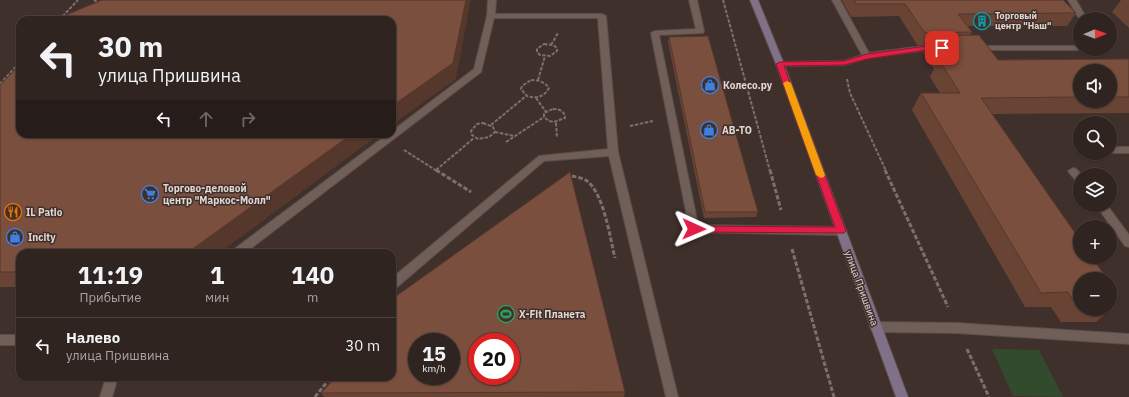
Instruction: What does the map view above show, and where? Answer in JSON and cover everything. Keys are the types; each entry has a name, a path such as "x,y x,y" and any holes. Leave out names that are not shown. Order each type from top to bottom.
{"street":[{"name":"улица Пришвина","path":"754,0 780,64 902,397"}],"lane":[{"path":"396,132 478,70 491,16 492,0"},
{"path":"693,0 700,31 655,33 694,229 841,231"},
{"path":"836,0 867,56"},
{"path":"1072,0 1079,12"},
{"path":"491,16 602,16 613,152 672,397"},
{"path":"780,64 844,63 867,56 927,48 950,48"},
{"path":"965,48 1073,48"},
{"path":"243,249 387,139"},
{"path":"1117,150 1129,150"},
{"path":"396,281 542,158 613,152"},
{"path":"1106,212 1129,244"},
{"path":"876,328 958,328 1129,339"},
{"path":"0,340 16,340"},
{"path":"106,397 111,381"}],"path":[{"path":"63,16 78,0"},
{"path":"94,0 104,7"},
{"path":"723,0 834,397"},
{"path":"549,44 556,48 557,51 555,54 545,56 537,52 539,46 549,44"},
{"path":"538,80 545,56"},
{"path":"844,63 850,93 989,397"},
{"path":"0,84 16,66"},
{"path":"538,80 547,85 549,88 548,92 544,96 535,98 526,96 522,93 522,86 528,82 538,80"},
{"path":"491,126 526,96"},
{"path":"535,98 546,112"},
{"path":"506,142 544,117 546,112 553,108 559,109 565,115 565,118 561,121 551,122 544,117"},
{"path":"611,131 671,117"},
{"path":"483,123 493,127 495,132 493,136 480,140 471,135 473,127 483,123"},
{"path":"495,132 514,136"},
{"path":"436,170 474,138"},
{"path":"387,139 473,194"},
{"path":"568,176 580,177 588,182 597,193 616,261"},
{"path":"315,397 328,381"}],"green space":[{"path":"992,349 1039,350 1063,397 1013,396"}],"building":[{"path":"102,0 466,0 453,63 396,103 396,16 65,16"},
{"path":"854,0 1063,0 1075,12 958,14 972,32 925,33 905,4 856,4"},
{"path":"979,35 998,60 1129,59 1129,97 1117,97 1117,64 1073,64 1073,97 981,98 1073,230 1073,264 1097,264 1102,272 1073,272 1073,300 1068,292 1041,293 921,93 960,93 939,60 948,60 931,36"},
{"name":"АВ-ТО","path":"708,36 758,212 705,212 669,37"},
{"name":"Торгово-деловой центр \"Маркос-Молл\"","path":"16,68 16,138 346,138 193,249 16,249 16,272 0,272 0,85"},
{"name":"X-Fit Планета","path":"570,172 625,392 321,393 332,381 396,381 396,296"}],"slow traffic":[{"path":"787,83 821,175"}],"place":[{"name":"Торговый центр \"Наш\"","path":"982,21"},
{"name":"Колесо.ру","path":"710,85"},
{"name":"АВ-ТО","path":"709,130"},
{"name":"Торгово-деловой центр \"Маркос-Молл\"","path":"150,194"},
{"name":"IL Patio","path":"13,212"},
{"name":"Incity","path":"15,237"},
{"name":"X-Fit Планета","path":"506,314"}],"route":[{"path":"694,229 841,231 780,64 844,63 867,56 927,48 942,48"}]}
